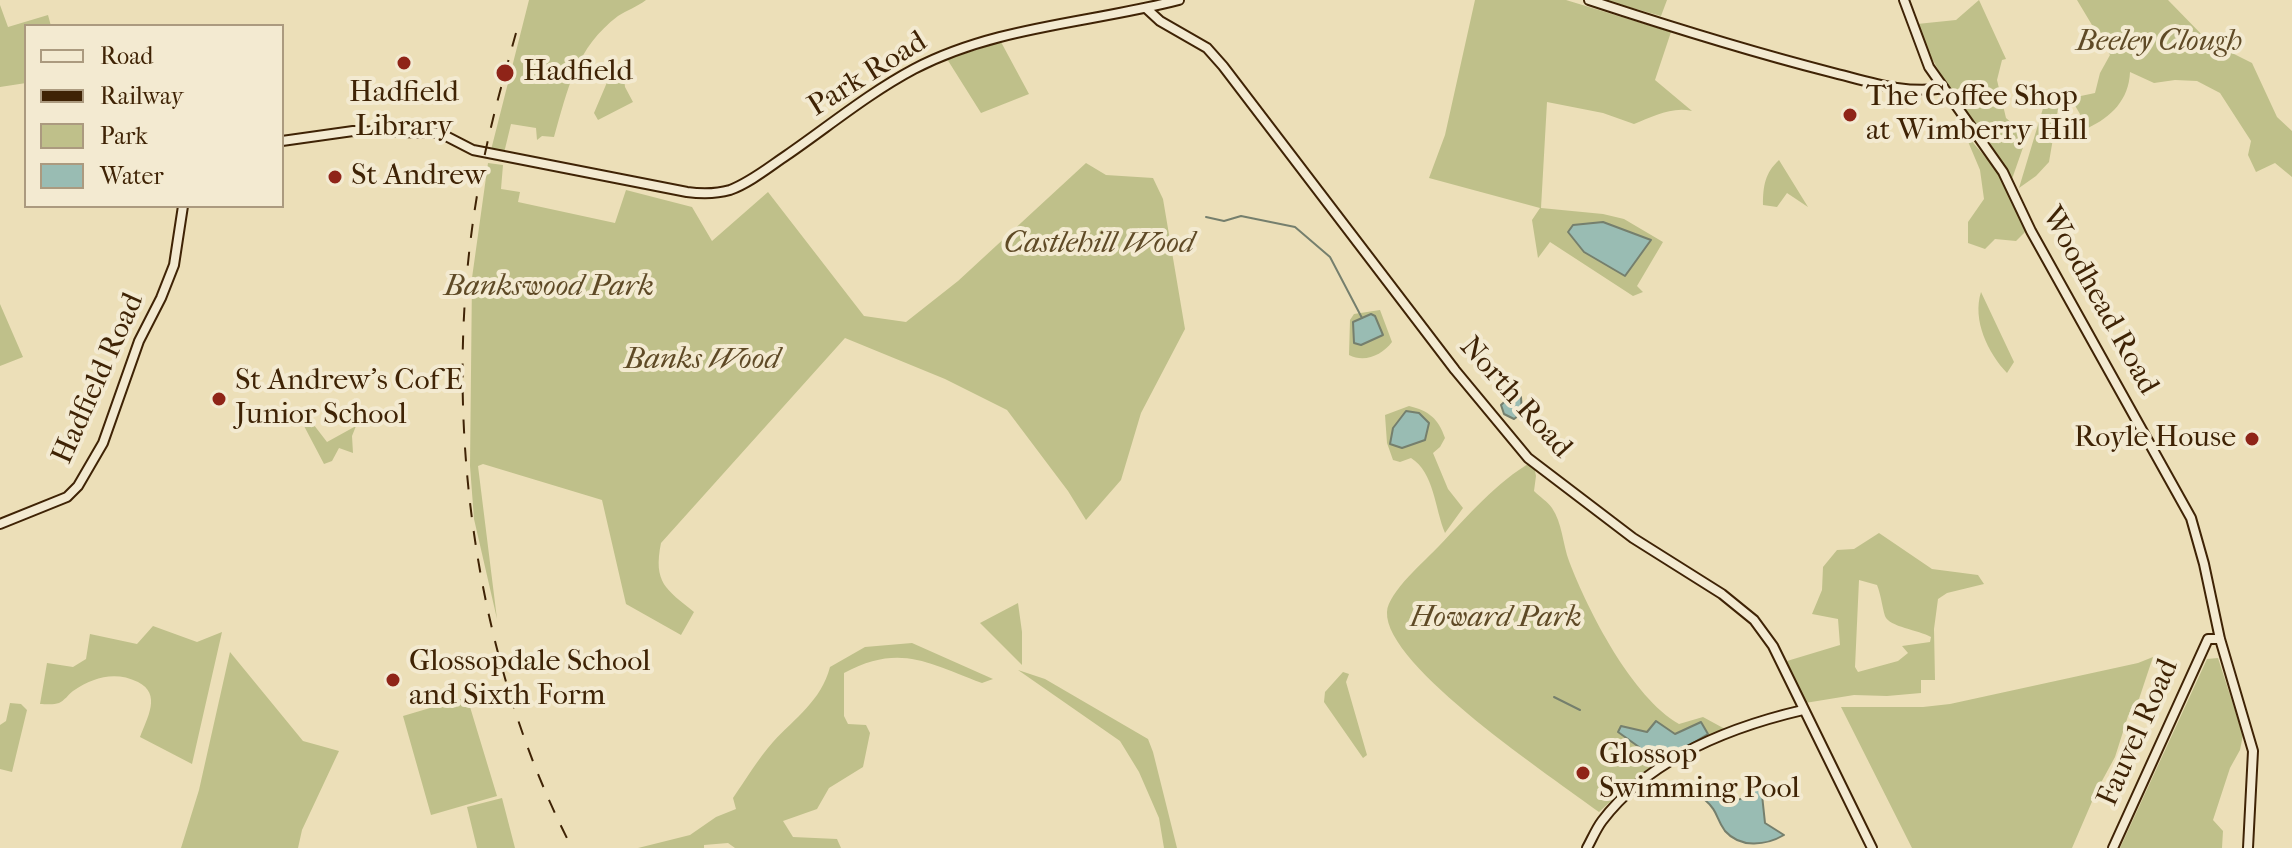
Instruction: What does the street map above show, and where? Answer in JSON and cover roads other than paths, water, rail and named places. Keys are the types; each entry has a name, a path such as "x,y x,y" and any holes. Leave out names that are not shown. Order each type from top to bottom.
{"street":[{"name":"Park Road","path":"284,141 352,131 423,131 446,135 473,150 687,192 713,193 729,190 757,175 897,79 955,51 1006,36 1179,0"},
{"path":"1589,0 1781,60 1922,92 1944,88"},
{"name":"Woodhead Road","path":"1904,0 1929,67 2003,172 2031,231 2184,503 2197,535 2220,639 2253,751 2248,848"},
{"name":"North Road","path":"1147,9 1160,21 1207,48 1223,66 1455,370 1528,458 1633,538 1722,594 1754,620 1773,646 1872,848"},
{"name":"Hadfield Road","path":"0,524 67,497 78,486 103,443 139,341 174,265 183,208"},
{"name":"Fauvel Road","path":"2113,848 2208,639 2220,639"},
{"path":"1587,848 1601,821 1633,789 1686,752 1742,726 1803,710"}],"water":[{"path":"1603,222 1651,240 1625,276 1584,252 1568,232 1573,225"},
{"path":"1371,314 1375,316 1383,335 1361,345 1354,343 1353,322"},
{"path":"1514,393 1521,397 1522,413 1514,419 1504,414 1501,405"},
{"path":"1406,411 1419,413 1429,423 1425,440 1402,448 1390,444 1393,428"},
{"path":"1656,721 1675,734 1701,722 1708,734 1653,767 1634,758 1640,751 1639,747 1618,732 1621,726 1647,732"},
{"path":"1719,784 1733,800 1759,790 1765,823 1784,835 1753,844 1731,837 1704,799"}],"waterway":[{"path":"1206,217 1224,221 1241,216 1295,227 1330,257 1362,318"},
{"path":"1554,697 1580,710"}],"railway":[{"path":"516,33 483,163 470,248 463,336 464,424 471,513 486,601 507,687 536,769 572,848"}],"place":[{"name":"Hadfield Library","path":"404,63"},
{"name":"Hadfield","path":"505,73"},
{"name":"The Coffee Shop at Wimberry Hill","path":"1850,115"},
{"name":"St Andrew","path":"335,177"},
{"name":"St Andrew's CofE Junior School","path":"219,399"},
{"name":"Royle House","path":"2252,439"},
{"name":"Glossopdale School and Sixth Form","path":"393,680"},
{"name":"Glossop Swimming Pool","path":"1583,773"}],"park label":[{"name":"Beeley Clough","path":"2159,43"},
{"name":"Castlehill Wood","path":"1099,245"},
{"name":"Bankswood Park","path":"549,288"},
{"name":"Banks Wood","path":"702,361"},
{"name":"Howard Park","path":"1496,619"}]}
